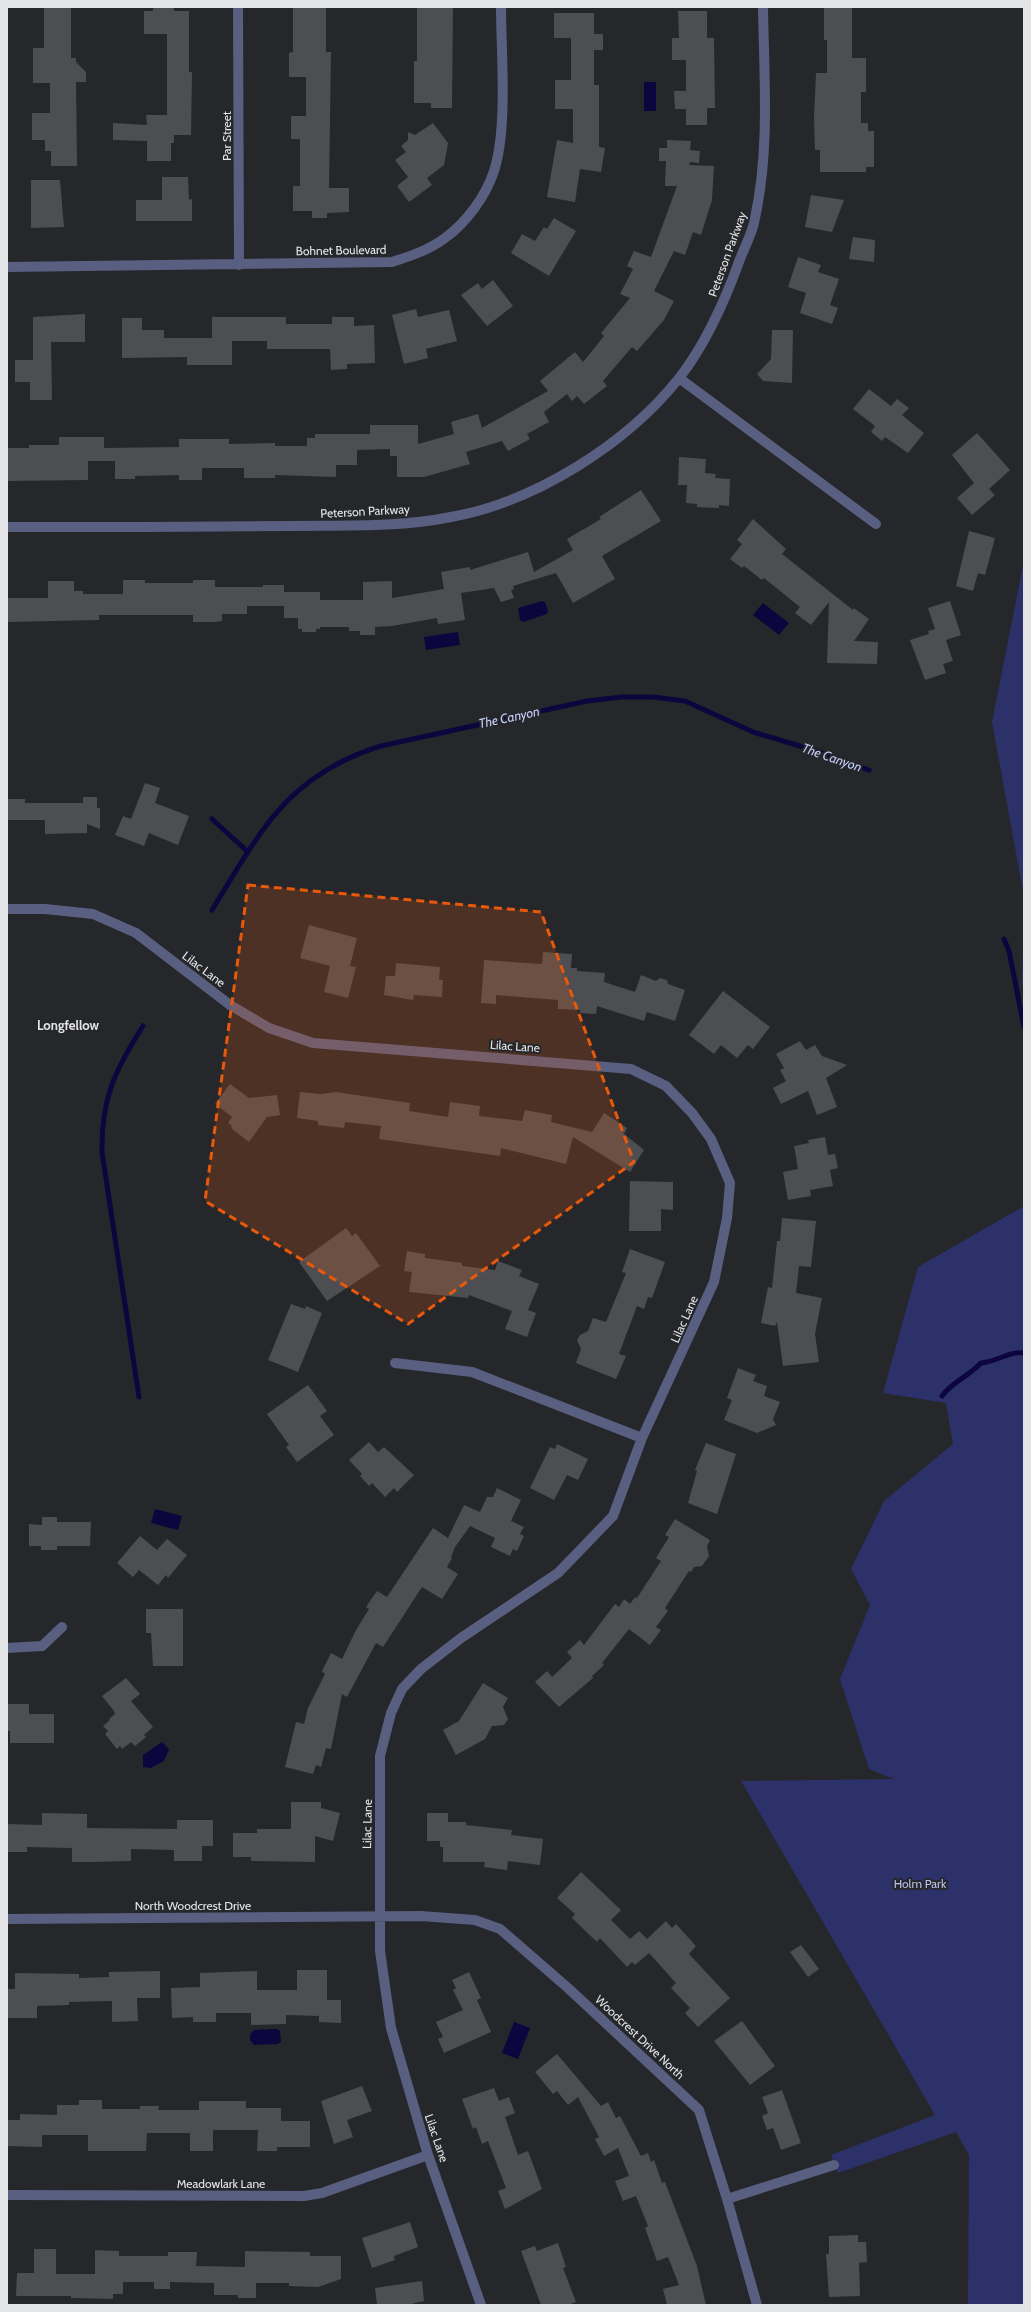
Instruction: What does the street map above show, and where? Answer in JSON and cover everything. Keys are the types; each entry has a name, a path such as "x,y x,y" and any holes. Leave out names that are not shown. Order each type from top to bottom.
{"street":[{"name":"Par Street","path":"238,7 239,265"},
{"name":"Bohnet Boulevard","path":"7,267 392,262 422,252 445,238 467,217 484,193 494,170 501,140 501,7"},
{"name":"Peterson Parkway","path":"7,527 354,525 451,518 498,504 574,468 628,429 650,410 679,378 700,349 716,320 755,220 764,150 763,7"},
{"path":"679,378 876,524"},
{"name":"Lilac Lane","path":"7,909 45,909 93,914 136,933 230,1005 269,1028 313,1043 631,1069 666,1086 692,1113 711,1139 730,1182 727,1218 714,1282 642,1438 613,1516 558,1573 461,1638 420,1670 402,1688 391,1713 380,1756 380,1951 391,2028 428,2155 482,2305"},
{"path":"395,1363 472,1372 642,1438"},
{"path":"7,1648 42,1646 62,1627"},
{"name":"North Woodcrest Drive","path":"7,1919 380,1916"},
{"name":"Woodcrest Drive North","path":"380,1916 421,1916 475,1920 500,1929 568,1988 699,2110 727,2199 757,2305"},
{"name":"Meadowlark Lane","path":"7,2195 304,2196 322,2193 428,2155"},
{"path":"727,2199 834,2165"}],"highlighted area":[{"path":"248,885 541,912 634,1162 408,1324 205,1201"}],"green space":[{"path":"1024,560 1024,896 992,722"},
{"path":"1024,907 1024,989 1022,984"},
{"name":"Holm Park","path":"1024,1206 1024,2305 968,2305 969,2155 956,2132 838,2173 831,2155 935,2115 741,1781 894,1779 869,1769 840,1679 870,1605 851,1569 884,1501 953,1444 946,1403 883,1393 918,1267"}],"shaded area":[{"path":"644,82 656,82 656,111 644,111"},
{"path":"542,601 545,602 548,611 547,614 523,622 520,620 518,608"},
{"path":"763,603 789,623 779,635 753,615"},
{"path":"458,632 460,645 426,650 424,637"},
{"path":"155,1509 182,1516 178,1530 151,1523"},
{"path":"162,1742 169,1749 164,1761 151,1768 143,1767 143,1755"},
{"path":"514,2022 530,2028 518,2059 502,2053"},
{"path":"277,2029 280,2031 281,2042 277,2044 254,2045 250,2040 250,2034 254,2030"}],"building":[{"path":"44,7 71,7 71,58 76,58 76,62 86,72 86,82 76,82 77,166 51,166 51,151 45,151 45,140 32,140 32,113 50,113 50,83 33,83 33,48 44,48"},
{"path":"153,7 174,7 174,11 189,11 189,72 192,72 191,135 174,135 174,143 171,143 171,161 147,161 147,141 113,140 113,123 147,125 146,115 167,115 167,34 144,34 144,11 153,11"},
{"path":"293,7 326,7 326,52 331,52 329,188 349,188 349,212 327,213 327,218 312,218 312,211 293,211 293,186 300,186 300,139 291,139 291,116 306,116 306,77 289,77 289,53 293,52"},
{"path":"417,7 453,7 452,108 431,108 431,103 414,103 414,61 417,61"},
{"path":"824,7 852,7 852,58 866,58 866,92 861,92 861,123 868,123 868,131 874,131 874,167 866,167 866,172 820,172 820,150 815,150 814,118 816,73 827,73 827,40 824,40"},
{"path":"678,11 707,11 707,38 714,38 715,108 707,108 707,125 686,125 686,109 675,109 674,91 686,91 686,60 672,60 672,38 679,38"},
{"path":"554,13 594,13 594,34 603,34 603,50 594,50 594,85 599,85 599,147 605,148 601,172 580,169 575,202 547,197 557,140 573,143 573,109 555,109 555,80 571,80 571,38 554,38"},
{"path":"433,123 448,143 444,165 427,178 432,185 409,202 397,186 408,177 395,160 406,152 401,146 408,140 408,132 415,135"},
{"path":"667,140 691,141 690,150 700,151 699,163 690,162 689,165 714,166 712,200 701,235 693,232 685,255 674,251 654,291 674,301 664,320 637,351 632,347 603,381 607,386 584,404 577,396 572,401 567,394 544,412 549,422 527,434 530,439 508,451 502,441 466,452 470,464 424,477 397,477 397,456 390,456 390,449 357,450 357,465 336,465 336,477 275,475 275,478 244,478 244,468 202,468 202,480 179,480 179,475 135,476 135,479 115,479 115,461 88,461 88,480 7,481 7,448 29,448 29,445 59,445 59,437 104,437 104,448 179,447 179,439 229,439 229,444 275,443 275,446 307,446 307,438 315,438 315,434 370,434 370,425 418,425 418,444 454,434 451,422 478,414 482,428 548,391 540,381 575,352 583,362 604,336 601,333 630,298 620,294 633,269 627,266 634,251 651,257 677,186 665,186 666,161 659,161 659,148 667,148"},
{"path":"162,177 188,177 189,200 192,199 192,221 136,221 136,200 162,200"},
{"path":"31,180 60,180 64,227 31,228"},
{"path":"811,195 844,200 832,232 805,227"},
{"path":"554,218 576,231 549,276 511,253 522,234 535,241 544,227 547,229"},
{"path":"853,237 875,240 874,262 849,259"},
{"path":"798,257 821,265 818,272 839,279 830,305 838,308 832,324 800,313 806,293 788,287"},
{"path":"493,280 513,306 487,326 461,295 478,283 482,289"},
{"path":"416,309 418,317 449,310 457,341 426,349 428,358 404,364 392,315"},
{"path":"85,314 85,342 51,342 52,400 30,400 30,382 15,382 15,360 33,360 33,317"},
{"path":"212,317 286,317 286,324 332,324 332,317 354,317 354,326 374,325 375,363 347,364 347,369 331,370 330,349 267,349 267,341 232,341 232,365 187,365 187,357 122,358 122,318 142,318 142,330 164,330 164,338 212,338"},
{"path":"772,330 793,330 792,383 763,381 757,374 771,359"},
{"path":"869,389 891,406 897,399 909,408 902,415 924,433 908,453 885,437 882,441 871,432 875,426 853,409"},
{"path":"977,433 1010,470 989,489 995,495 972,515 957,498 974,483 952,455"},
{"path":"679,457 706,459 705,473 716,474 715,478 730,479 729,506 719,505 719,508 697,507 697,504 686,503 687,485 678,485"},
{"path":"641,490 661,521 602,556 615,579 573,603 556,573 513,586 514,589 511,590 514,598 501,602 494,588 461,593 465,620 438,624 437,618 392,626 375,627 375,635 360,635 360,631 349,631 349,627 320,627 320,629 316,629 316,632 302,632 302,629 298,629 298,618 284,618 284,606 247,606 247,614 222,614 222,621 215,622 193,622 193,615 99,615 99,620 7,622 7,598 48,598 48,581 74,581 74,591 83,591 83,594 123,594 123,580 145,580 145,583 193,583 193,580 215,580 215,587 263,587 263,585 284,585 284,592 320,592 320,600 363,600 363,582 392,581 392,598 444,589 441,572 470,567 470,570 528,552 534,572 573,550 567,539 601,519 599,517"},
{"path":"753,519 786,549 782,554 853,610 854,608 869,619 854,641 878,642 877,664 827,663 829,602 811,625 795,613 800,607 764,578 762,580 744,566 742,568 730,559 742,544 737,540"},
{"path":"969,531 995,538 985,575 978,573 973,591 956,586"},
{"path":"950,601 961,635 946,640 953,661 943,664 946,673 925,680 910,640 929,634 928,631 935,629 928,608"},
{"path":"145,783 160,788 155,803 189,816 178,845 149,833 144,846 115,835 123,816 131,819"},
{"path":"83,797 97,797 97,808 100,808 100,829 87,824 87,833 45,834 45,820 7,820 7,799 25,799 25,803 83,803"},
{"path":"309,925 357,938 350,966 356,967 348,998 324,992 330,966 300,958"},
{"path":"543,952 572,954 571,968 577,968 577,971 605,973 604,982 635,992 641,975 656,981 660,978 667,980 668,984 685,990 675,1021 647,1012 644,1021 597,1006 596,1014 580,1013 580,1010 558,1009 558,1000 496,995 496,1004 481,1003 484,960 542,964"},
{"path":"396,963 440,967 439,980 443,980 442,997 414,995 413,1000 384,995 386,976 395,976"},
{"path":"723,991 770,1027 753,1049 748,1045 737,1058 721,1045 714,1054 689,1035"},
{"path":"800,1041 806,1050 815,1045 822,1056 847,1065 826,1078 837,1107 817,1115 808,1091 781,1104 773,1088 786,1081 780,1070 784,1068 776,1054"},
{"path":"230,1084 249,1098 277,1095 280,1115 267,1117 249,1142 231,1128 232,1126 228,1123 232,1117 215,1104"},
{"path":"300,1092 321,1094 336,1092 410,1103 409,1111 448,1117 450,1102 480,1106 479,1116 522,1121 525,1110 552,1115 551,1122 592,1132 604,1113 627,1128 624,1134 644,1150 630,1172 573,1137 566,1164 501,1148 500,1156 379,1139 381,1126 345,1122 344,1128 318,1125 318,1121 297,1118"},
{"path":"825,1137 828,1155 835,1154 838,1168 830,1170 833,1186 810,1190 811,1196 788,1200 783,1172 798,1169 794,1146 809,1143 808,1140"},
{"path":"630,1181 673,1182 673,1210 661,1209 661,1231 629,1231"},
{"path":"782,1218 816,1221 811,1267 799,1266 796,1293 822,1298 815,1334 819,1362 783,1366 777,1322 775,1326 761,1323 768,1287 772,1288 777,1241 780,1241"},
{"path":"346,1228 352,1236 356,1233 380,1266 327,1301 299,1262"},
{"path":"630,1249 665,1262 652,1298 648,1297 644,1309 637,1306 619,1354 626,1356 616,1379 576,1363 581,1349 577,1340 580,1335 588,1331 593,1318 606,1322 626,1273 622,1272"},
{"path":"407,1251 425,1254 425,1258 462,1263 462,1266 495,1270 498,1261 522,1270 519,1276 539,1284 528,1310 536,1313 527,1337 505,1329 512,1311 469,1295 468,1298 409,1292 412,1272 404,1271"},
{"path":"291,1304 305,1309 306,1306 322,1313 298,1372 268,1360"},
{"path":"738,1368 756,1375 753,1381 767,1386 764,1396 780,1402 773,1419 776,1425 757,1433 724,1420 732,1400 727,1398"},
{"path":"308,1385 327,1411 320,1416 334,1435 297,1462 286,1447 289,1445 267,1414"},
{"path":"369,1442 378,1452 384,1447 414,1475 397,1492 394,1488 385,1497 372,1483 369,1486 360,1476 362,1474 349,1460"},
{"path":"706,1443 736,1454 717,1514 688,1503 697,1471 695,1470"},
{"path":"557,1444 588,1459 578,1480 567,1475 554,1500 530,1488 550,1447 555,1449"},
{"path":"497,1488 521,1500 511,1521 524,1527 520,1534 524,1536 517,1551 513,1549 510,1556 491,1547 495,1538 470,1526 455,1547 451,1557 452,1558 447,1567 458,1574 442,1599 422,1587 383,1647 376,1643 347,1697 342,1694 331,1749 326,1748 321,1767 316,1765 313,1774 285,1767 296,1722 304,1724 308,1708 325,1674 322,1671 331,1653 342,1659 356,1630 369,1609 366,1607 377,1591 387,1597 433,1528 448,1538 464,1505 480,1512 487,1497 493,1497"},
{"path":"42,1517 57,1517 57,1522 91,1522 90,1546 57,1546 57,1550 41,1550 41,1546 29,1546 29,1524 42,1525"},
{"path":"675,1519 710,1540 707,1546 709,1556 702,1566 694,1567 691,1572 689,1571 665,1608 668,1611 656,1627 661,1630 650,1645 629,1629 602,1663 604,1665 592,1676 593,1678 559,1707 535,1682 547,1671 552,1677 572,1658 567,1652 580,1640 584,1645 615,1604 619,1607 624,1599 630,1604 635,1597 637,1598 661,1561 656,1558 669,1537 665,1535"},
{"path":"140,1536 157,1550 167,1539 187,1555 168,1578 166,1575 158,1585 139,1570 133,1577 117,1563"},
{"path":"146,1609 183,1609 183,1666 153,1666 151,1633 146,1633"},
{"path":"126,1678 140,1694 131,1701 153,1727 144,1735 146,1737 135,1746 131,1742 122,1749 120,1746 117,1749 105,1734 108,1731 103,1726 115,1714 102,1696"},
{"path":"483,1683 508,1698 503,1707 508,1719 504,1725 492,1726 485,1739 456,1755 443,1730 459,1721"},
{"path":"7,1704 29,1704 29,1714 54,1714 54,1743 10,1743 10,1731 7,1731"},
{"path":"291,1802 321,1802 321,1808 340,1813 333,1841 315,1836 315,1862 251,1861 251,1857 233,1857 233,1833 257,1833 257,1829 291,1829"},
{"path":"42,1813 87,1814 87,1828 177,1829 177,1820 213,1820 213,1846 202,1846 202,1861 174,1861 174,1850 131,1849 131,1861 93,1862 72,1862 72,1848 27,1847 27,1852 7,1852 7,1824 42,1825"},
{"path":"427,1813 448,1813 448,1822 466,1822 466,1825 512,1830 511,1835 543,1839 540,1865 508,1861 507,1870 484,1867 485,1862 443,1862 443,1847 440,1847 440,1841 427,1841"},
{"path":"581,1872 621,1910 611,1920 630,1939 639,1931 647,1939 666,1921 672,1928 676,1924 696,1946 689,1954 730,1998 698,2027 685,2013 690,2008 671,1988 676,1983 649,1953 635,1965 632,1962 627,1967 600,1938 597,1942 572,1918 575,1914 557,1898"},
{"path":"801,1945 819,1969 808,1977 790,1952"},
{"path":"297,1970 327,1970 327,2000 341,2000 341,2023 319,2022 319,2016 286,2015 286,2024 251,2025 251,2013 216,2013 216,2022 193,2022 193,2017 172,2018 171,1988 200,1987 200,1973 257,1971 257,1990 297,1990"},
{"path":"160,1971 160,1998 137,1998 138,2021 112,2022 112,2001 69,2002 69,2005 37,2006 37,2018 7,2018 7,1989 15,1989 15,1973 79,1974 79,1978 109,1977 109,1972"},
{"path":"469,1972 481,1998 477,2000 491,2032 444,2053 438,2039 443,2037 436,2022 463,2010 453,1990 456,1988 452,1980"},
{"path":"742,2021 775,2066 750,2085 714,2041"},
{"path":"557,2054 601,2106 608,2102 616,2118 620,2116 641,2156 648,2153 651,2162 654,2160 662,2183 665,2182 697,2266 706,2305 667,2305 663,2289 679,2285 668,2257 657,2261 645,2228 648,2226 636,2196 623,2201 615,2181 629,2176 618,2148 604,2156 595,2139 599,2137 578,2097 568,2105 557,2091 553,2094 535,2072"},
{"path":"362,2086 372,2111 347,2120 353,2137 334,2144 321,2101"},
{"path":"494,2088 499,2101 509,2097 515,2113 505,2117 518,2155 528,2151 542,2189 505,2209 498,2191 506,2188 488,2141 482,2144 476,2127 473,2129 462,2099"},
{"path":"782,2090 801,2143 781,2150 773,2128 767,2130 762,2116 768,2113 762,2097"},
{"path":"79,2100 102,2100 102,2109 140,2109 140,2106 159,2106 158,2110 199,2110 199,2101 246,2101 246,2108 281,2108 281,2121 310,2121 310,2147 277,2147 277,2151 257,2151 258,2130 213,2130 213,2151 190,2151 190,2133 147,2133 146,2151 88,2151 88,2135 42,2135 42,2147 7,2146 7,2120 20,2120 20,2114 57,2115 57,2105 79,2105"},
{"path":"410,2222 418,2247 394,2256 395,2260 372,2268 362,2238"},
{"path":"858,2235 858,2242 866,2242 867,2262 859,2263 860,2296 829,2297 826,2254 829,2254 829,2236"},
{"path":"558,2243 566,2267 563,2268 576,2302 568,2305 541,2305 521,2251 535,2246 537,2251"},
{"path":"34,2249 56,2249 56,2274 95,2274 95,2250 119,2251 119,2256 168,2256 168,2252 197,2252 196,2266 245,2267 245,2251 310,2252 310,2256 341,2256 341,2279 318,2287 289,2286 289,2283 256,2283 256,2298 238,2298 238,2295 214,2295 214,2283 170,2282 170,2289 154,2289 154,2282 123,2282 123,2294 113,2294 113,2299 71,2298 71,2296 16,2296 17,2273 34,2273"},
{"path":"422,2281 424,2301 407,2305 377,2305 375,2288"}],"waterway":[{"name":"The Canyon","path":"212,910 262,831 279,810 299,790 322,773 349,758 381,746 587,701 622,697 653,697 685,701 753,732 820,752 869,770"},
{"path":"212,819 248,852"},
{"name":"The Canyon","path":"1004,939 1009,951 1024,1027"},
{"path":"139,1397 102,1152 102,1133 107,1100 117,1071 143,1026"},
{"path":"942,1396 946,1391 981,1363 992,1361 1008,1355 1024,1353"}],"district":[{"name":"Longfellow","path":"68,1025"}]}
